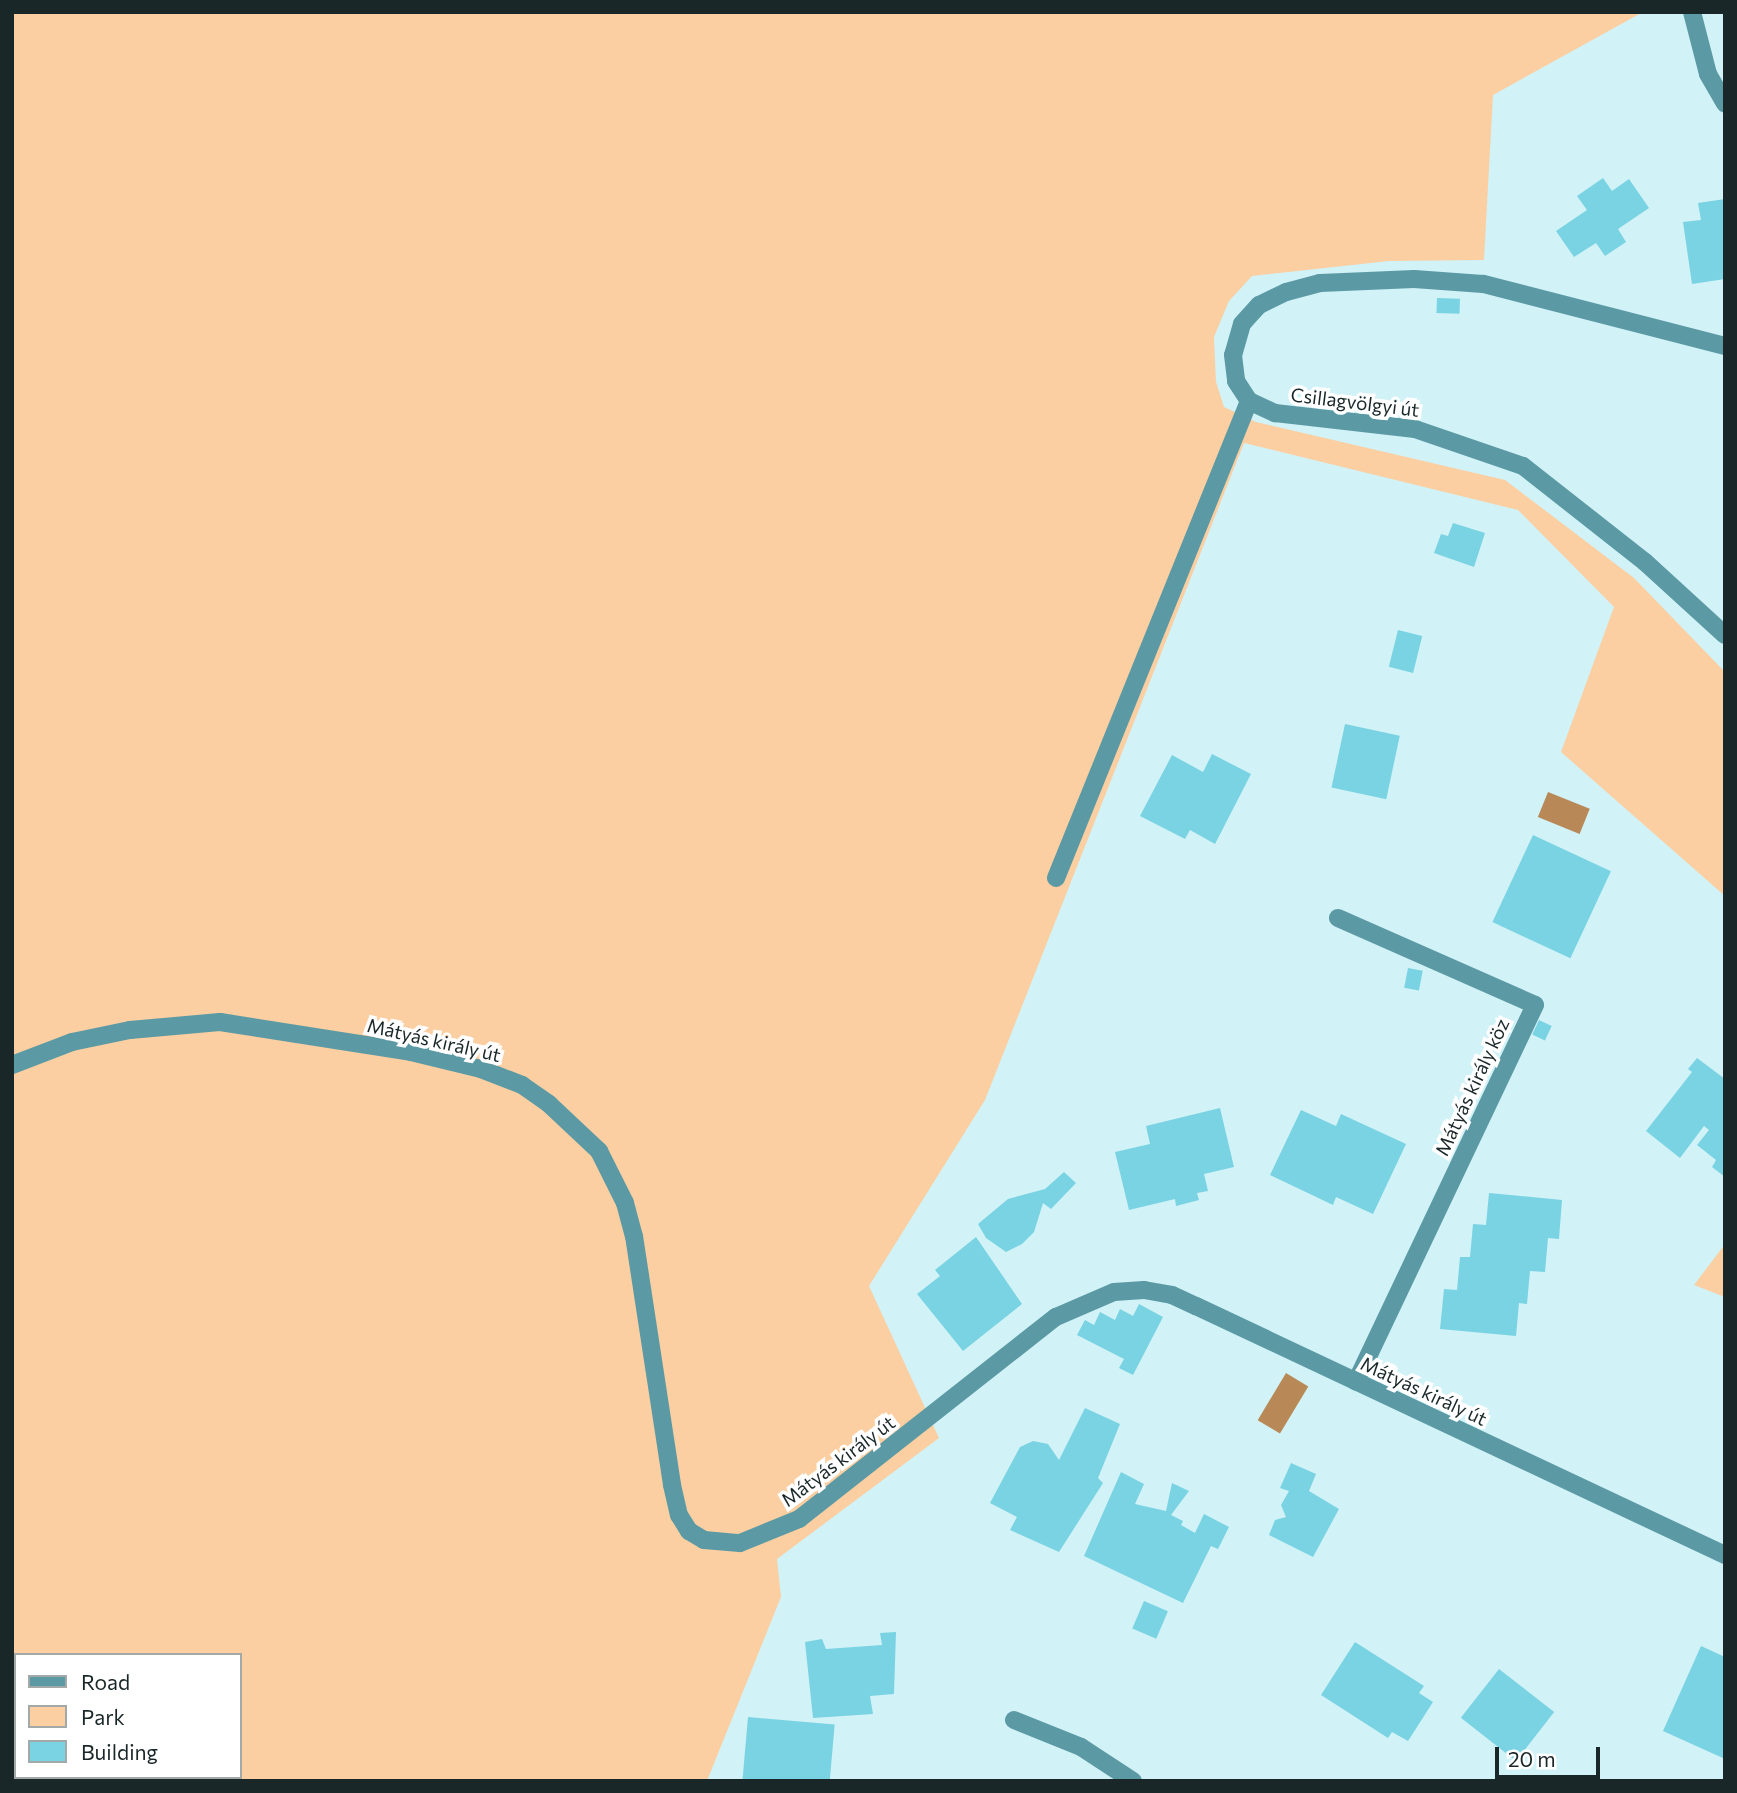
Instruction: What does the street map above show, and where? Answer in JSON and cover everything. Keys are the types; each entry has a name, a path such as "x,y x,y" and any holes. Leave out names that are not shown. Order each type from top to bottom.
{"street":[{"path":"1692,12 1708,74 1725,103"},
{"path":"1056,878 1249,401 1236,382 1233,355 1242,324 1259,305 1286,292 1320,283 1414,279 1483,284 1725,346"},
{"name":"Csillagvölgyi út","path":"1249,401 1275,413 1415,429 1523,466 1645,562 1725,635"},
{"name":"Mátyás király köz","path":"1338,918 1535,1005 1356,1382"},
{"name":"Mátyás király út","path":"12,1065 72,1042 130,1030 220,1022 411,1052 481,1069 540,1097 598,1151 625,1203 634,1236 672,1485 679,1515 689,1531 704,1540 740,1543 799,1519 1056,1317 1114,1292 1172,1295 1725,1555"},
{"path":"1014,1720 1081,1747 1133,1781"}],"green space":[{"path":"12,12 1643,12 1493,95 1484,260 1389,261 1252,276 1229,301 1214,337 1216,382 1224,407 1256,422 1505,480 1634,578 1725,672 1725,896 1561,752 1614,607 1518,510 1244,443 985,1100 869,1286 939,1438 777,1559 781,1597 707,1781 12,1781"},
{"path":"1725,1244 1725,1297 1694,1285"}],"shaded area":[{"path":"1548,792 1590,809 1580,834 1538,817"},
{"path":"1286,1373 1308,1386 1280,1434 1258,1420"}],"building":[{"path":"1603,178 1612,191 1629,179 1649,208 1618,229 1626,242 1605,256 1596,243 1574,257 1556,231 1587,210 1577,196"},
{"path":"1725,199 1725,279 1692,284 1683,222 1701,220 1698,203"},
{"path":"1437,298 1460,299 1459,314 1436,313"},
{"path":"1453,523 1485,533 1474,567 1434,553 1441,534 1448,536"},
{"path":"1398,630 1422,636 1413,673 1389,667"},
{"path":"1345,724 1400,736 1386,799 1331,788"},
{"path":"1212,754 1251,774 1215,844 1190,830 1185,839 1140,816 1172,755 1203,772"},
{"path":"1533,835 1611,871 1570,958 1492,922"},
{"path":"1408,968 1423,971 1419,990 1404,988"},
{"path":"1539,1020 1552,1026 1545,1040 1532,1035"},
{"path":"1697,1058 1725,1079 1725,1177 1712,1167 1716,1160 1697,1145 1709,1130 1704,1126 1680,1158 1646,1131 1692,1072 1688,1069"},
{"path":"1220,1108 1234,1167 1204,1174 1208,1191 1197,1193 1199,1200 1176,1206 1175,1199 1129,1210 1115,1152 1150,1144 1146,1126"},
{"path":"1301,1110 1336,1126 1341,1114 1406,1144 1373,1214 1336,1197 1333,1205 1270,1175"},
{"path":"1064,1172 1076,1183 1051,1209 1043,1203 1034,1232 1022,1244 1006,1252 986,1238 978,1224 1008,1199 1045,1189"},
{"path":"1489,1193 1562,1200 1559,1239 1548,1238 1545,1272 1530,1271 1527,1304 1519,1303 1516,1336 1440,1329 1444,1289 1457,1290 1460,1257 1470,1257 1473,1224 1486,1225"},
{"path":"976,1237 1022,1304 963,1351 917,1294 940,1276 935,1270"},
{"path":"1139,1304 1163,1317 1133,1375 1119,1368 1124,1359 1077,1335 1085,1320 1094,1325 1100,1312 1115,1320 1120,1309 1133,1316"},
{"path":"1085,1408 1120,1424 1098,1478 1103,1483 1059,1552 1010,1530 1017,1517 990,1503 1020,1447 1033,1441 1048,1444 1059,1460"},
{"path":"1291,1463 1316,1474 1309,1491 1339,1509 1313,1557 1269,1535 1275,1520 1286,1517 1281,1505 1289,1491 1280,1488"},
{"path":"1121,1472 1144,1484 1135,1504 1166,1511 1172,1483 1189,1491 1171,1515 1183,1521 1181,1525 1195,1533 1204,1514 1229,1527 1218,1549 1211,1546 1183,1603 1084,1556"},
{"path":"1144,1601 1168,1611 1156,1639 1132,1629"},
{"path":"896,1632 894,1694 870,1696 873,1714 813,1718 805,1642 822,1639 826,1649 882,1645 880,1633"},
{"path":"1355,1642 1424,1686 1419,1693 1433,1702 1408,1741 1392,1732 1388,1738 1321,1695"},
{"path":"1701,1646 1725,1657 1725,1759 1663,1731"},
{"path":"1499,1669 1554,1712 1516,1761 1461,1718"},
{"path":"748,1717 835,1725 830,1781 742,1781"}]}
